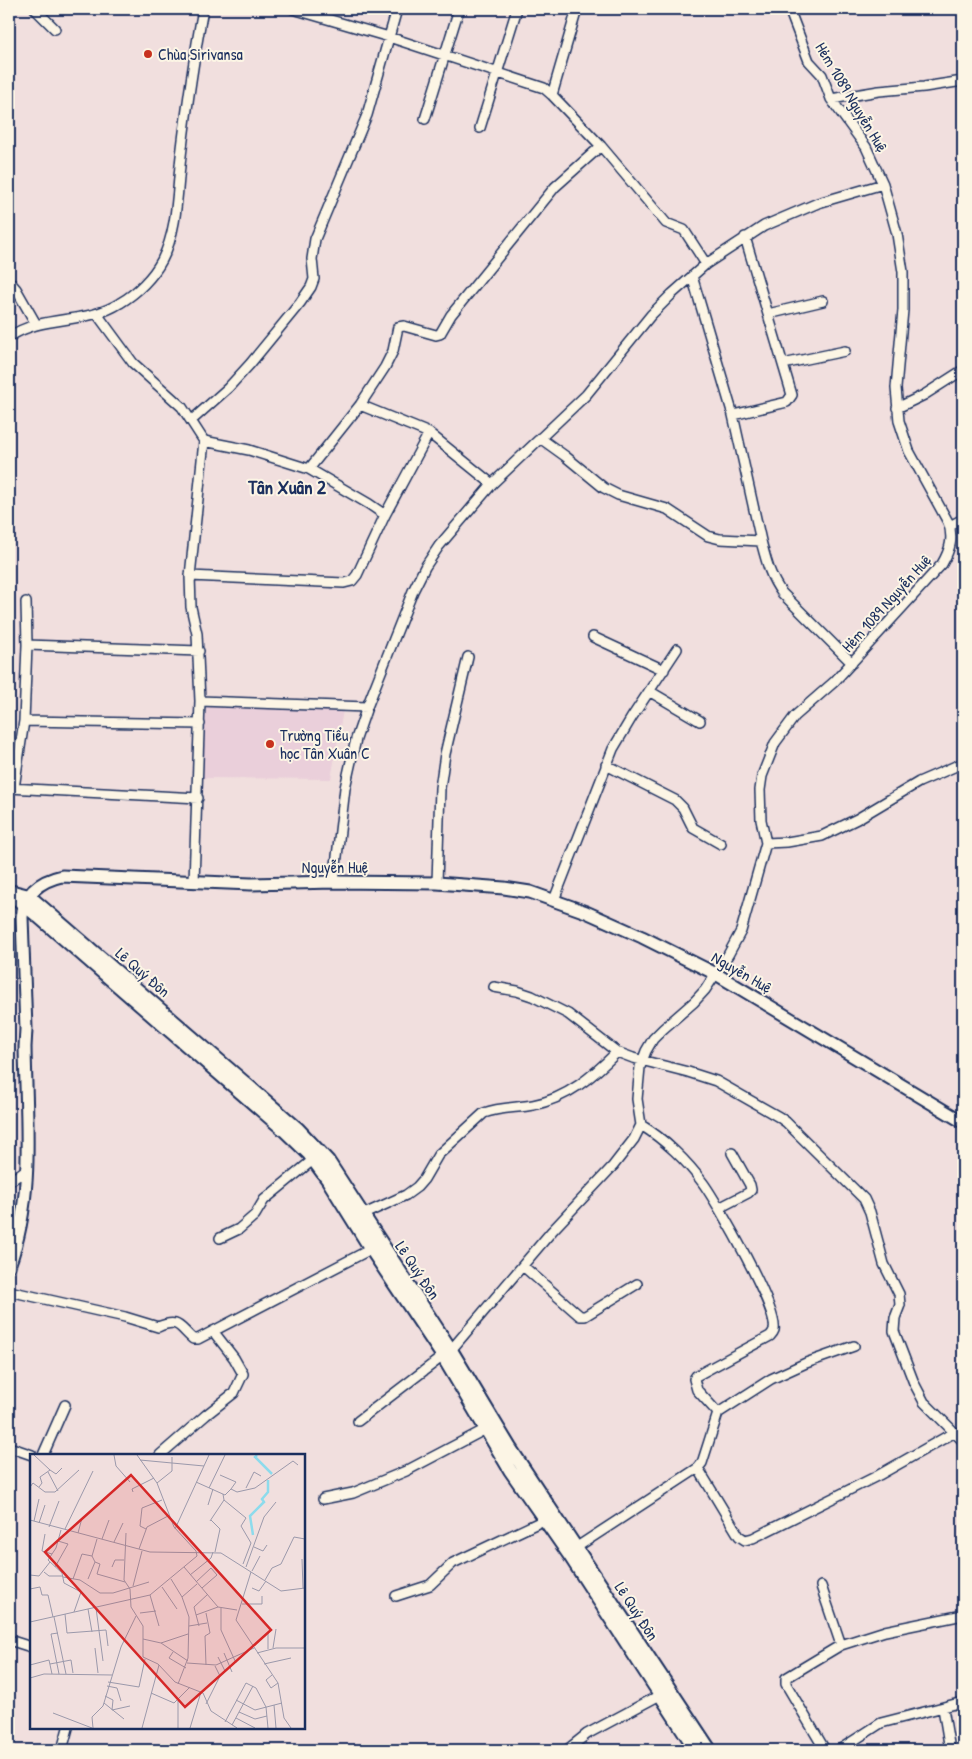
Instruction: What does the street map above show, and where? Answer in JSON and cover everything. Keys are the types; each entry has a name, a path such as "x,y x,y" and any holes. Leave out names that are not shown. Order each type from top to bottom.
{"main road":[{"name":"Lê Quý Đôn","path":"9,892 26,900 223,1070 301,1132 328,1161 446,1352 486,1429 510,1470 710,1750"},
{"name":"Lê Quý Đôn","path":"223,1070 314,1160 371,1248 446,1352 577,1547 660,1695 696,1750"}],"street":[{"path":"36,9 55,29"},
{"path":"9,337 24,328 36,324 97,314 120,304 141,287 154,272 168,246 174,217 192,73 203,9"},
{"path":"293,9 540,86 552,95 601,146 666,223 684,230 706,264"},
{"path":"192,420 228,388 250,364 314,282 312,254 315,239 367,116 397,9"},
{"path":"425,119 459,9"},
{"path":"480,128 517,9"},
{"path":"552,95 577,9"},
{"name":"Hẻm 1089 Nguyễn Huệ","path":"641,1125 637,1099 639,1072 642,1061 653,1039 694,1002 716,974 742,931 766,843 761,820 760,790 762,776 775,743 796,716 834,682 942,564 950,549 950,526 908,451 898,422 896,388 903,310 903,272 897,234 883,184 866,148 832,99 822,75 809,61 789,9"},
{"path":"832,99 963,81"},
{"path":"309,469 360,406 391,357 398,326 436,335 440,334 457,307 554,187 601,146"},
{"path":"334,882 345,788 356,739 412,590 439,546 492,484 586,395 651,315 706,264 745,237 772,222 818,203 883,184"},
{"path":"733,415 790,400 792,393 745,237"},
{"path":"692,276 733,415 762,541 774,582 782,593 852,663"},
{"path":"9,281 16,289 36,324"},
{"path":"768,314 823,301"},
{"path":"97,314 125,354 143,373 171,397 192,420 204,441 190,576 191,607 199,651 200,701 194,882"},
{"path":"783,364 845,352"},
{"path":"897,408 924,395 963,370"},
{"path":"360,406 429,433 492,484"},
{"path":"190,576 352,581 357,575 385,515 429,433"},
{"path":"540,438 604,488 618,495 668,509 708,536 720,540 762,541"},
{"path":"204,441 249,450 309,469 385,515"},
{"path":"950,526 963,519"},
{"path":"26,602 24,721 11,788 198,798"},
{"path":"593,637 664,670"},
{"path":"26,645 199,651"},
{"path":"554,900 620,735 677,649"},
{"path":"437,883 440,788 445,754 468,657"},
{"path":"649,691 700,721"},
{"path":"200,701 367,708"},
{"path":"24,721 200,724"},
{"path":"766,843 796,841 822,836 857,819 919,782 963,764"},
{"path":"606,766 675,800 683,808 693,828 721,844"},
{"name":"Nguyễn Huệ","path":"26,900 48,879 62,876 251,884 334,882 437,883 530,892 642,936 716,974 963,1122"},
{"path":"9,1266 26,1194 26,1029 22,918 26,900"},
{"path":"494,987 517,990 552,1005 582,1024 617,1052 642,1061 716,1081 779,1117 864,1199 870,1212 884,1264 899,1294 900,1305 895,1318 894,1331 914,1383 924,1402 963,1441"},
{"path":"362,1215 406,1195 417,1187 438,1155 484,1113 492,1110 535,1105 570,1091 597,1073 617,1052"},
{"path":"358,1421 446,1352 552,1231 613,1166 634,1140 641,1125 652,1132 689,1166 703,1183 747,1258 768,1307 774,1330 770,1336 696,1376 694,1379 697,1390 718,1413"},
{"path":"719,1208 748,1193 750,1190 750,1185 732,1153"},
{"path":"220,1238 239,1228 255,1215 264,1200 314,1160"},
{"path":"9,1182 27,1170"},
{"path":"9,1291 117,1315 158,1327 174,1323 179,1325 192,1339 198,1339 371,1248"},
{"path":"523,1266 580,1316 585,1316 637,1284"},
{"path":"161,1454 234,1393 238,1387 243,1374 234,1358 213,1331"},
{"path":"577,1547 698,1468 702,1463 718,1413 771,1379 854,1346"},
{"path":"43,1454 65,1405"},
{"path":"323,1499 353,1493 406,1471 486,1429"},
{"path":"698,1468 739,1536 745,1540 753,1538 885,1472 955,1432"},
{"path":"9,1447 30,1454"},
{"path":"396,1596 430,1585 453,1563 544,1520"},
{"path":"821,1586 841,1645"},
{"path":"825,1750 786,1684 786,1678 841,1645 885,1631 963,1615"},
{"path":"9,1640 30,1647"},
{"path":"567,1750 587,1734 660,1695"},
{"path":"839,1750 881,1723 963,1702"},
{"path":"943,1708 950,1750"},
{"path":"62,1750 68,1729"}],"shaded area":[{"name":"Trường Tiểu học Tân Xuân C","path":"206,704 343,710 331,779 202,778"}],"place":[{"name":"Chùa Sirivansa","path":"148,54"},
{"name":"Trường Tiểu học Tân Xuân C","path":"270,744"}],"district":[{"name":"Tân Xuân 2","path":"287,487"}]}
